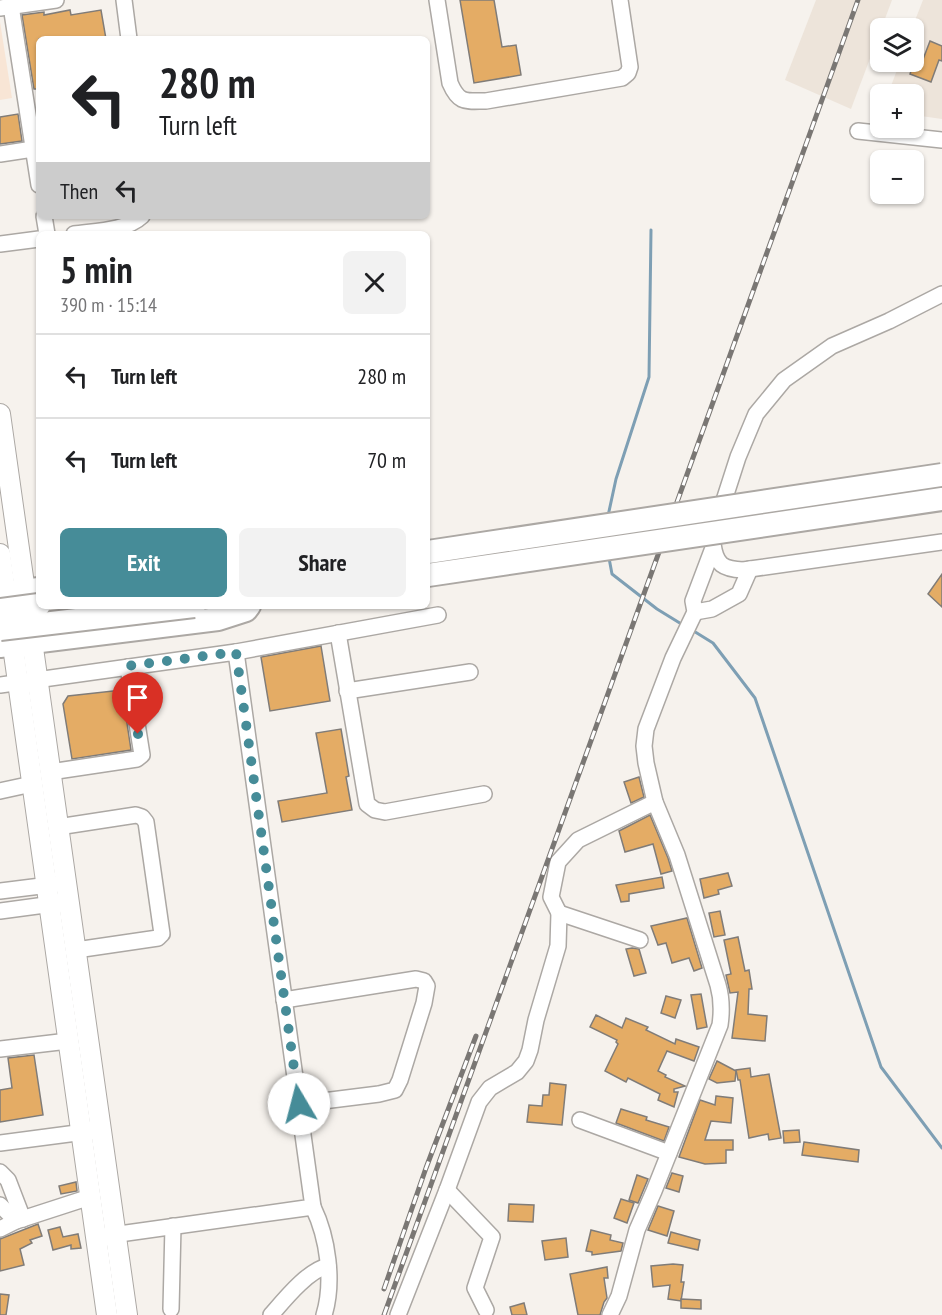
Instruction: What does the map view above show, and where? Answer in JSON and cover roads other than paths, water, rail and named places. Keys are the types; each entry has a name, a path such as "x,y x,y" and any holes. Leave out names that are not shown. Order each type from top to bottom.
{"highway":[{"path":"430,552 942,475"},
{"path":"430,575 942,499"},
{"path":"11,640 178,609"},
{"path":"11,640 218,619 247,609"}],"main road":[{"path":"0,418 18,597 11,640 32,784 59,904 68,1041 91,1131 90,1197 106,1236 107,1315"},
{"path":"0,554 18,597"},
{"path":"18,682 50,772 58,827 56,884"},
{"path":"59,904 75,950 91,1131 106,1236 127,1315"}],"street":[{"path":"36,167 33,149 33,113 6,7 56,0"},
{"path":"124,0 129,36"},
{"path":"437,0 450,83 455,95 465,102 486,101 622,78 628,73 630,67 620,0"},
{"path":"858,131 942,140"},
{"path":"0,154 33,149"},
{"path":"114,231 139,219"},
{"path":"0,244 36,239"},
{"path":"942,294 832,346 783,380 756,414 742,446 712,537 713,548 719,562 728,569 750,569 942,542"},
{"path":"610,1315 619,1296 637,1230 720,1025 722,1000 678,855 655,802 644,746 646,729 673,658 694,614 693,601 713,548"},
{"path":"694,614 712,609 740,594 750,569"},
{"path":"18,682 236,652 438,615"},
{"path":"338,633 366,804 375,810 385,812 484,794"},
{"path":"236,652 313,1207 322,1225 328,1266 329,1297 324,1315"},
{"path":"50,772 137,759 142,754 128,666"},
{"path":"347,691 470,672"},
{"path":"0,791 32,784"},
{"path":"398,1315 479,1102 490,1088 517,1072 526,1061 530,1050 544,986 558,946 559,913 551,897 558,862 578,840 655,802"},
{"path":"58,827 136,815 142,817 146,822 162,934 158,938 75,950"},
{"path":"0,891 56,884"},
{"path":"0,911 59,904"},
{"path":"559,913 640,940"},
{"path":"284,1000 416,979 424,981 427,986 424,1003 395,1090 299,1104"},
{"path":"0,1049 68,1041"},
{"path":"580,1120 669,1153"},
{"path":"0,1143 91,1131"},
{"path":"0,1172 8,1180 10,1216"},
{"path":"447,1190 492,1237 475,1288 486,1310"},
{"path":"0,1229 10,1216 90,1197"},
{"path":"106,1236 313,1207"},
{"path":"171,1309 173,1226"},
{"path":"271,1315 306,1279 320,1268 328,1266"}],"waterway":[{"path":"608,516 616,479 649,377 651,230"},
{"path":"609,558 612,574 657,609 683,625"},
{"path":"692,630 713,643 755,698 881,1067 942,1148"}],"railway":[{"path":"384,1315 858,0"},
{"path":"384,1289 426,1168 476,1036"}]}
